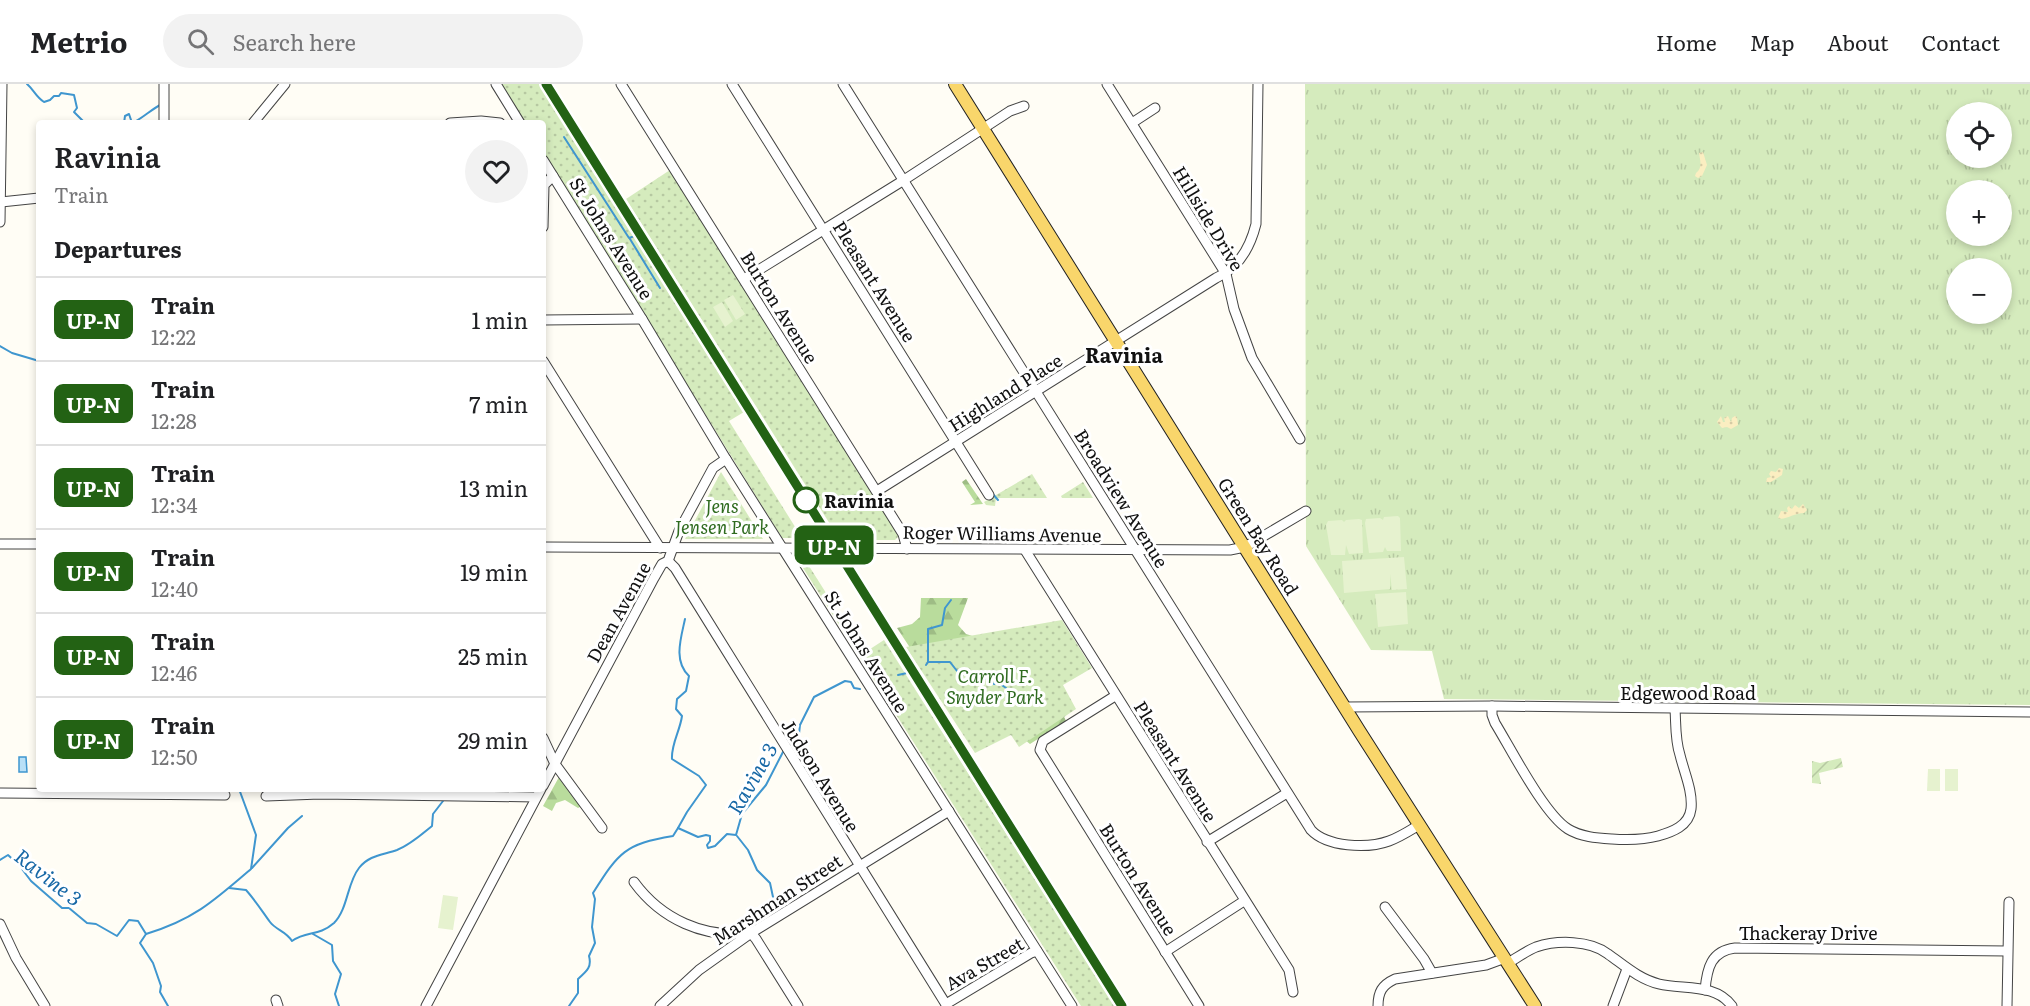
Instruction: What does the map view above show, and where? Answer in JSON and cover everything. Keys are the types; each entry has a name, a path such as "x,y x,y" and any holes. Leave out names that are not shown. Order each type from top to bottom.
{"main road":[{"name":"Green Bay Road","path":"955,84 1419,825 1535,1006"}],"street":[{"path":"0,222 2,84"},
{"path":"164,84 164,120"},
{"path":"255,120 285,84"},
{"path":"496,84 518,120"},
{"name":"Burton Avenue","path":"621,84 877,491 903,534 906,549"},
{"name":"Pleasant Avenue","path":"732,84 989,495"},
{"name":"Broadview Avenue","path":"843,84 1311,830 1319,838 1331,843 1381,843 1419,825"},
{"name":"Hillside Drive","path":"1107,84 1226,274 1238,320 1252,358 1300,439"},
{"name":"Highland Place","path":"877,491 1216,278 1226,274 1245,253 1252,241 1256,224 1258,84"},
{"path":"744,279 1010,111 1024,105"},
{"path":"1132,123 1155,108"},
{"name":"St Johns Avenue","path":"546,165 782,549 1072,1006"},
{"path":"546,183 553,176"},
{"path":"0,202 36,198"},
{"path":"546,320 642,318"},
{"path":"546,366 660,548"},
{"name":"Dean Avenue","path":"546,780 654,578 662,564 668,561 679,531 713,468 726,459"},
{"name":"Roger Williams Avenue","path":"546,547 1230,550 1245,547 1306,511"},
{"path":"0,544 36,544"},
{"name":"Pleasant Avenue","path":"1024,550 1289,970 1293,992"},
{"name":"Judson Avenue","path":"668,561 675,568 947,1005"},
{"name":"Burton Avenue","path":"1115,696 1042,742 1040,750 1199,1006"},
{"name":"Edgewood Road","path":"1345,706 2030,712"},
{"path":"1492,706 1492,718 1558,821 1580,835 1615,839 1646,838 1673,831 1682,826 1690,813 1690,794 1677,743 1675,709"},
{"path":"546,744 555,764 602,828"},
{"path":"266,796 320,792"},
{"name":"Dean Avenue","path":"426,1006 539,792"},
{"path":"0,793 225,795"},
{"path":"1208,842 1287,793"},
{"name":"Marshman Street","path":"660,1006 699,970 751,933 949,811"},
{"path":"634,882 660,910 676,921 724,934 751,933 798,1006"},
{"path":"1165,952 1244,901"},
{"path":"2007,1006 2009,903"},
{"path":"1385,907 1424,959 1431,974"},
{"path":"0,924 16,958 45,1006"},
{"path":"1378,1006 1380,991 1388,982 1404,977 1506,961 1539,946 1552,944 1581,944 1606,952 1627,969 1658,984 1705,990 1724,997 1732,1006"},
{"name":"Thackeray Drive","path":"1705,990 1707,973 1712,960 1726,949 2007,951"},
{"name":"Ava Street","path":"947,1005 1037,951"},
{"path":"1613,1006 1627,969"}],"green space":[{"path":"501,84 539,84 744,412 729,421 802,538 782,538 546,157 546,120 523,120"},
{"path":"1305,84 2030,84 2030,705 1444,699 1432,651 1371,650 1306,546"},
{"path":"670,170 899,536 895,540 840,540 626,199"},
{"path":"733,295 745,314 736,320 724,300"},
{"path":"722,302 733,321 725,327 713,307"},
{"name":"Jens Jensen Park","path":"721,472 763,539 685,539"},
{"path":"1032,474 1047,498 996,498 995,506 986,505 984,502"},
{"path":"966,479 983,504 970,505 975,502 962,482"},
{"path":"1083,482 1093,498 1062,498 1061,496"},
{"path":"1398,516 1400,518 1401,551 1387,551 1385,547 1383,552 1369,553 1366,519 1380,518 1383,520 1384,517"},
{"path":"1342,520 1344,522 1362,520 1363,553 1349,554 1346,545 1345,555 1331,555 1326,525 1328,521"},
{"path":"1404,557 1407,589 1392,590 1390,574 1390,589 1344,593 1342,561"},
{"path":"809,566 864,653 884,640 1115,1006 1081,1006 803,568"},
{"path":"1406,592 1408,624 1378,627 1375,594"},
{"path":"921,598 968,598 958,625 966,634 995,643 1061,710 1066,721 1030,744 930,678 897,628 912,624 920,617"},
{"name":"Carroll F. Snyder Park","path":"1062,620 1092,668 1063,685 1076,709 1019,747 1011,735 975,753 906,647"},
{"path":"1841,758 1843,767 1819,773 1821,784 1812,783 1812,761 1820,763"},
{"path":"1928,769 1940,769 1940,791 1927,791"},
{"path":"1945,769 1958,769 1958,791 1945,791"},
{"path":"559,777 582,806 578,808 565,800 556,803 552,811 543,806"},
{"path":"443,895 458,897 453,930 438,928"}],"sand":[{"path":"1703,152 1707,165 1702,176 1698,178 1695,176 1700,166 1699,153"},
{"path":"1721,416 1723,422 1728,416 1731,422 1732,418 1737,417 1738,425 1731,429 1722,428 1717,422"},
{"path":"1779,468 1783,469 1782,475 1771,482 1766,482 1767,478 1771,477 1769,474 1771,471 1776,472"},
{"path":"1803,504 1807,510 1804,513 1778,518 1781,511 1788,512 1789,506 1792,509 1795,505 1799,508"}],"water":[{"path":"19,757 26,757 27,772 19,772"}],"waterway":[{"path":"27,84 44,102 61,93 74,95 77,108 74,112 82,120"},
{"path":"138,120 160,105"},
{"path":"124,120 125,116 129,114 131,120"},
{"path":"564,137 629,238 632,237"},
{"path":"630,239 660,288"},
{"name":"Ravine 3","path":"0,346 12,353 36,360"},
{"path":"992,493 998,500"},
{"name":"Ravine 3","path":"926,665 928,662 928,629 942,625 945,608 951,600"},
{"path":"678,828 706,785 699,776 672,759 682,716 676,709 677,699 686,691 689,676 681,663 679,649 685,619"},
{"name":"Ravine 3","path":"928,662 950,662 957,671 976,672 994,684 999,683 1006,688 1011,698"},
{"name":"Ravine 3","path":"898,675 907,673"},
{"name":"Ravine 3","path":"787,745 799,734 800,725 814,697 845,681 851,682 854,688 860,689"},
{"name":"Ravine 3","path":"569,1006 578,993 578,979 589,966 589,956 595,943 592,927 595,899 593,893 617,859 633,847 673,836 678,828 698,837 710,836 708,848 715,846 727,834 736,835 742,814 766,785 784,750"},
{"name":"Ravine 3","path":"0,860 8,855 31,881 62,908 69,908 87,923 96,924 117,936 129,920 138,921 146,934 190,916 226,891 251,869 256,835 240,792"},
{"name":"Ravine 3","path":"229,888 246,890 272,925 292,941 323,930 339,917 359,868 372,858 402,848 420,836 432,826 433,814 443,801"},
{"path":"252,868 302,816"},
{"path":"737,836 748,850 757,870 770,883 773,897 784,900"},
{"path":"146,934 140,943 153,963 161,986 160,992 168,1006"},
{"name":"Ravine 3","path":"313,934 332,945 333,961 341,974 335,994 339,1006"}],"railway":[{"path":"546,84 1122,1006"}],"train":[{"name":"UP-N","path":"546,84 1122,1006"}],"place":[{"name":"Ravinia","path":"806,500"}],"district":[{"name":"Ravinia","path":"1124,354"}]}
